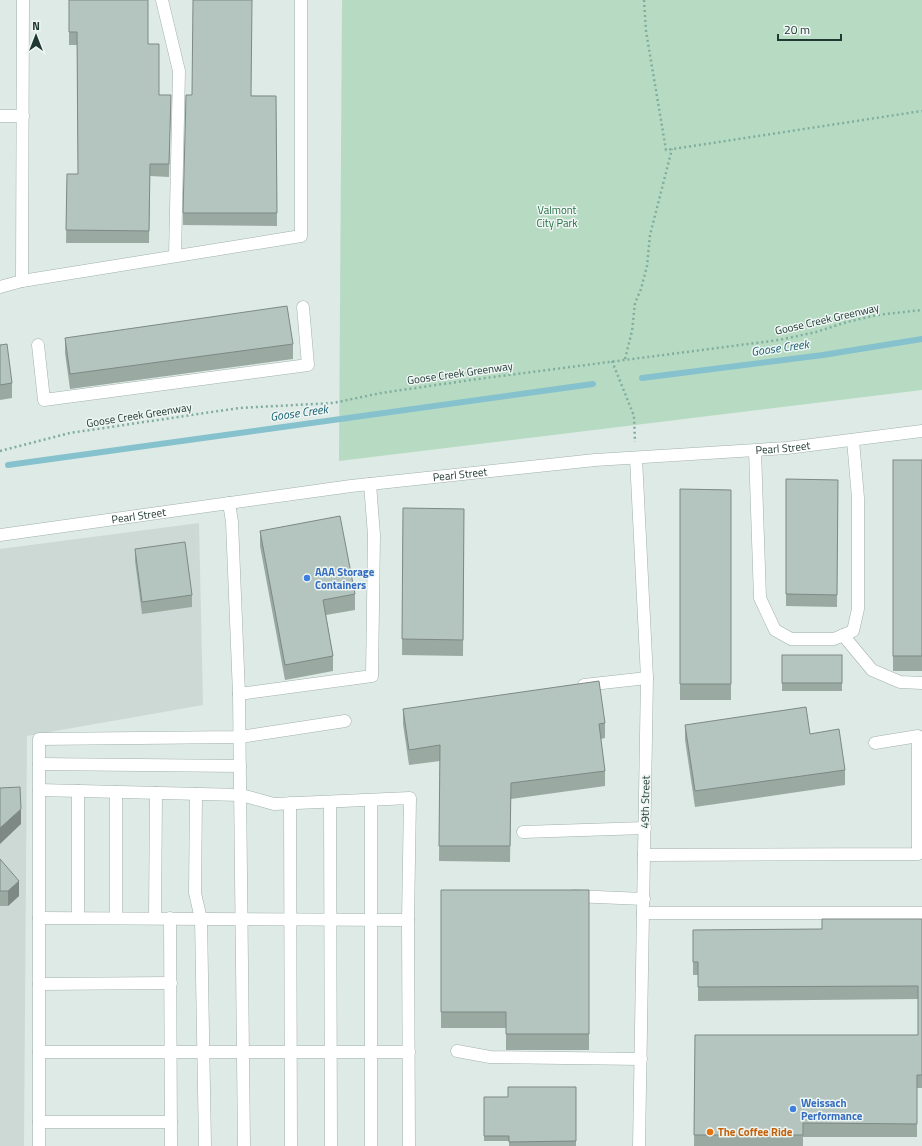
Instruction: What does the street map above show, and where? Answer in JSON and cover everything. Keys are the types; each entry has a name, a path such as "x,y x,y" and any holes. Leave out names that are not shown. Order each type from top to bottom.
{"street":[{"path":"22,281 23,0"},
{"path":"162,0 179,72 175,256"},
{"path":"0,287 22,281 301,236 301,0"},
{"path":"0,116 23,116"},
{"path":"38,345 44,400 308,365 303,308"},
{"name":"Pearl Street","path":"0,535 370,484 595,460 755,450 922,431"},
{"path":"755,450 760,598 775,630 792,639 834,639 853,630 858,609 858,498 853,440"},
{"name":"49th Street","path":"636,458 647,678 639,1146"},
{"path":"239,694 372,676 374,535 370,484"},
{"path":"229,503 232,522 239,694 244,1146"},
{"path":"843,635 872,670 900,682 922,683"},
{"path":"570,686 647,678"},
{"path":"39,1146 39,739 240,737 345,721"},
{"path":"644,855 918,854 918,736 875,743"},
{"path":"39,764 240,766"},
{"path":"39,790 241,795 274,804 410,798 408,920 409,1146"},
{"path":"78,791 78,918"},
{"path":"116,792 116,918"},
{"path":"155,918 156,793"},
{"path":"196,794 195,893 201,919 205,1146"},
{"path":"371,800 371,1146"},
{"path":"330,802 331,1146"},
{"path":"290,804 290,1146"},
{"path":"523,832 645,828"},
{"path":"558,896 644,899"},
{"path":"643,913 922,913"},
{"path":"39,918 408,920"},
{"path":"170,918 171,1146"},
{"path":"39,984 171,983"},
{"path":"39,1052 408,1052"},
{"path":"457,1052 490,1057 641,1058"},
{"path":"39,1122 171,1122"}],"path":[{"path":"644,0 646,31 666,150 922,111"},
{"path":"625,359 632,331 635,303 641,289 647,266 650,235 672,149"},
{"name":"Goose Creek Greenway","path":"0,451 70,433 239,408 333,403 381,393 625,359 779,340 816,332 877,314 922,310"},
{"path":"612,361 634,416 636,458"}],"shaded area":[{"path":"199,523 203,705 27,736 24,1146 0,1146 0,549"}],"green space":[{"name":"Valmont City Park","path":"342,0 922,0 922,390 339,461"}],"building":[{"path":"69,0 148,0 148,44 159,44 159,95 171,95 169,164 150,164 149,231 66,230 67,174 78,174 77,32 69,32"},
{"path":"193,0 252,0 251,96 276,96 277,213 183,213 186,95 192,95"},
{"path":"287,306 293,344 70,374 65,338"},
{"path":"7,344 12,383 0,385 0,345"},
{"path":"893,460 922,460 922,656 893,656"},
{"path":"786,479 838,480 837,595 786,594"},
{"path":"680,489 731,490 731,684 680,684"},
{"path":"403,508 464,509 463,640 402,639"},
{"name":"AAA Storage Containers","path":"340,516 355,594 323,600 333,656 285,665 260,531"},
{"path":"185,542 192,595 142,602 135,549"},
{"path":"782,655 842,655 842,683 782,683"},
{"path":"599,681 605,723 599,724 605,771 511,783 510,846 439,846 440,745 409,750 403,709"},
{"path":"806,707 810,734 839,729 845,770 695,791 685,725"},
{"path":"20,787 21,809 0,828 0,788"},
{"path":"0,859 19,881 8,891 0,891"},
{"path":"441,890 589,890 589,1034 506,1034 506,1012 441,1012"},
{"path":"822,919 922,919 922,1075 917,1075 917,1124 803,1123 803,1135 694,1135 695,1035 918,1035 918,986 698,987 698,962 693,962 693,930 822,929"},
{"path":"508,1087 576,1087 576,1141 509,1142 509,1136 484,1136 484,1097 508,1097"}],"waterway":[{"name":"Goose Creek","path":"642,378 823,355 922,339"},
{"name":"Goose Creek","path":"8,465 593,384"}],"place":[{"name":"AAA Storage Containers","path":"307,578"},
{"name":"Weissach Performance","path":"793,1109"},
{"name":"The Coffee Ride","path":"710,1132"}]}
